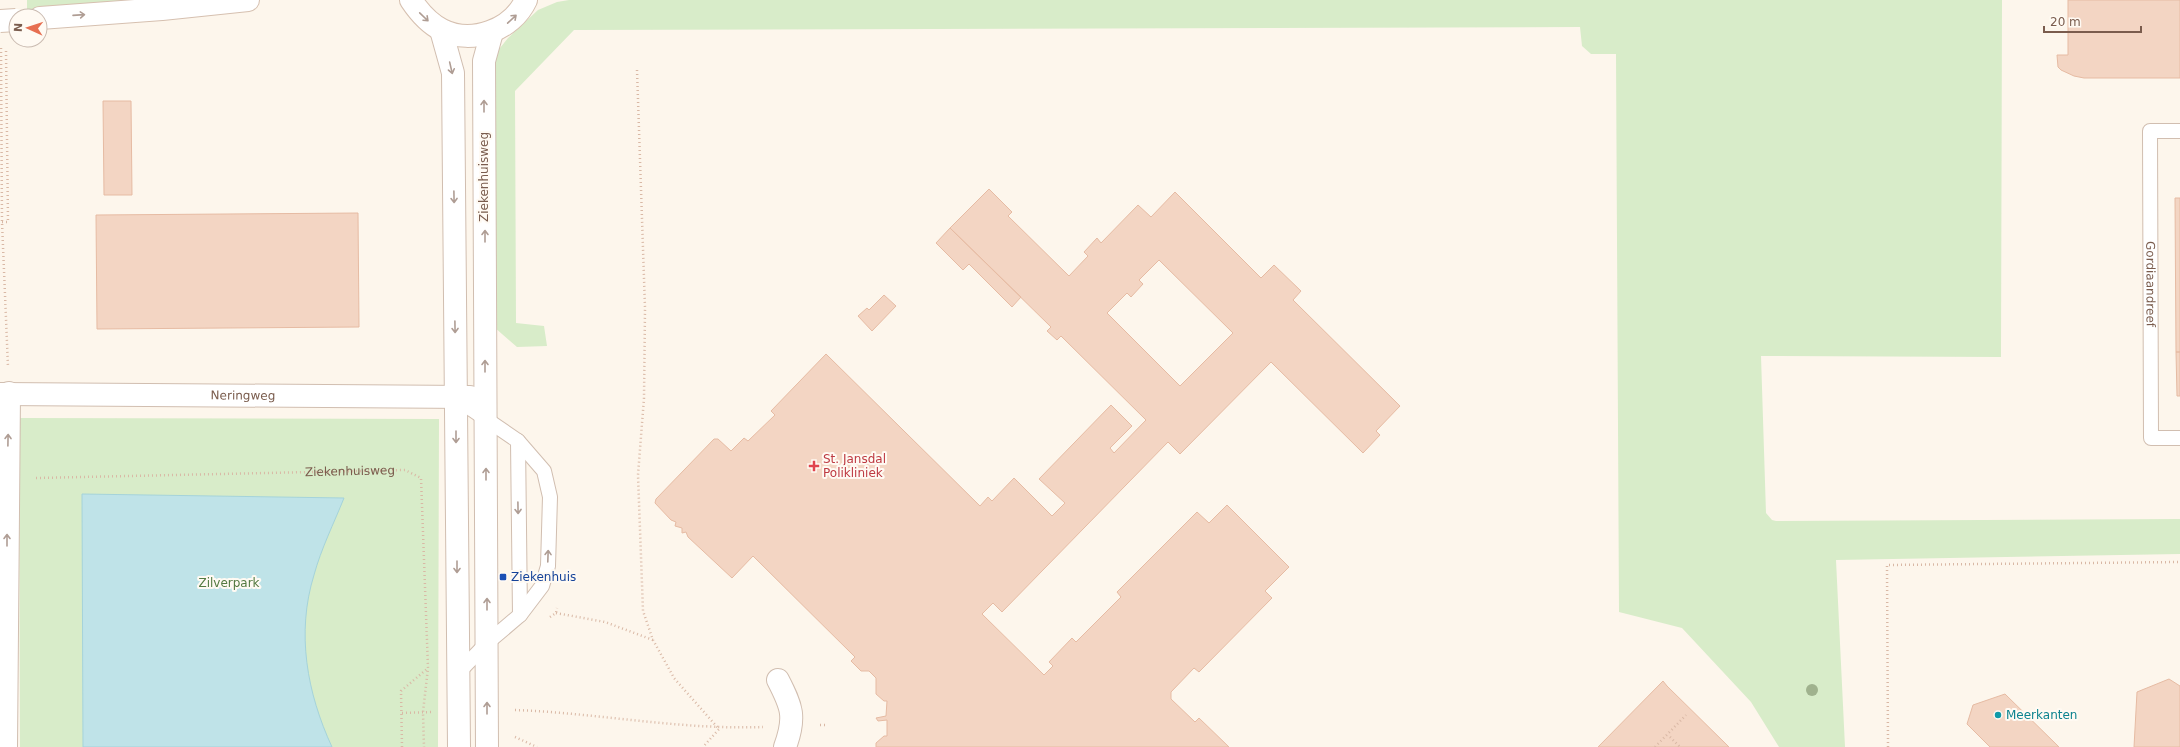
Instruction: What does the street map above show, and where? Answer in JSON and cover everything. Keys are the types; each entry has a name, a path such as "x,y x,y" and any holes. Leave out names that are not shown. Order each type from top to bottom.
{"street":[{"path":"48,17 162,9 248,0"},
{"path":"411,0 423,17 441,30 458,35 475,36 492,32 509,22 522,8 526,0"},
{"path":"441,30 452,73 459,747"},
{"name":"Ziekenhuisweg","path":"487,747 484,61 492,32"},
{"path":"5,393 7,479 6,747"},
{"name":"Neringweg","path":"5,393 456,398 485,396"},
{"path":"778,680 789,701 792,726 785,747"}],"lane":[{"name":"Gordiaandreef","path":"2180,131 2150,131 2150,438 2180,438"},
{"path":"456,398 485,420 518,441 544,471 550,497 548,566 542,586 520,615 487,643 458,673"},
{"path":"518,441 520,615"}],"path":[{"path":"0,30 5,393"},
{"path":"2,222 8,222 6,48"},
{"path":"637,70 643,229 645,355 644,398 638,475 643,611 653,640 674,678 719,729"},
{"name":"Ziekenhuisweg","path":"7,479 405,470 421,478 428,668 423,712 424,747"},
{"path":"1888,747 1887,564 2180,562"},
{"path":"556,613 557,606"},
{"path":"544,621 556,613 605,622 653,640"},
{"path":"402,747 401,691 428,668"},
{"path":"402,713 458,711"},
{"path":"487,711 550,712 719,729 827,725"},
{"path":"1655,747 1686,715"},
{"path":"703,747 719,729"},
{"path":"1670,737 1680,747"}],"green space":[{"path":"27,0 138,0 48,9 27,8"},
{"path":"569,0 2002,0 2001,357 1761,356 1766,513 1772,520 1776,521 2180,519 2180,554 1836,560 1845,747 1779,747 1751,702 1682,628 1619,612 1616,54 1591,54 1582,46 1580,27 574,30 515,91 516,323 544,326 547,346 517,347 494,327 491,92 496,53 508,38 538,10 557,2"},
{"name":"Zilverpark","path":"19,418 439,419 438,747 20,747"}],"water":[{"path":"82,494 344,498 317,565 309,597 306,619 305,641 311,684 316,706 332,747 83,747"}],"building":[{"path":"2068,0 2180,0 2180,78 2084,78 2074,76 2061,70 2058,67 2057,55 2068,55"},
{"path":"103,101 131,101 132,195 104,195"},
{"name":"St. Jansdal Polikliniek","path":"989,189 1012,212 1008,216 1069,276 1088,256 1084,252 1097,238 1101,243 1138,205 1151,217 1175,192 1261,278 1274,265 1301,291 1293,300 1400,406 1376,431 1380,435 1363,453 1271,362 1180,454 1168,442 1002,612 993,603 982,614 1044,675 1053,666 1049,662 1072,638 1076,642 1121,597 1117,592 1197,512 1209,523 1227,505 1289,567 1265,591 1272,598 1199,672 1194,668 1171,692 1171,699 1195,722 1199,718 1229,747 876,747 876,743 884,736 887,736 887,720 878,721 876,718 886,716 887,701 884,701 876,694 876,678 869,671 861,671 851,661 855,657 753,556 732,578 688,537 686,532 682,533 682,528 675,526 676,522 671,520 655,503 656,499 714,439 718,439 731,451 744,438 748,441 775,415 771,411 826,354 980,506 988,497 992,501 1014,478 1052,516 1065,503 1039,479 1111,405 1132,426 1110,448 1114,453 1146,420 1061,336 1057,340 1047,331 1051,327 950,228","holes":["1159,260 1233,333 1180,386 1107,313 1127,293 1131,297 1143,284 1139,280"]},
{"path":"2175,198 2180,198 2180,352 2176,352"},
{"path":"358,213 359,327 97,329 96,215"},
{"path":"950,228 1021,297 1012,307 969,264 963,270 936,243"},
{"path":"884,295 896,306 872,331 858,316 867,308 869,310"},
{"path":"2176,352 2180,352 2180,396 2177,396"},
{"path":"2169,679 2180,686 2180,747 2134,747 2137,692"},
{"path":"1663,681 1667,686 1729,747 1598,747"},
{"name":"Meerkanten","path":"2005,694 2059,747 1990,747 1967,724 1973,705"}],"place":[{"name":"St. Jansdal Polikliniek","path":"814,466"},
{"name":"Ziekenhuis","path":"503,577"},
{"name":"Meerkanten","path":"1998,715"}]}
